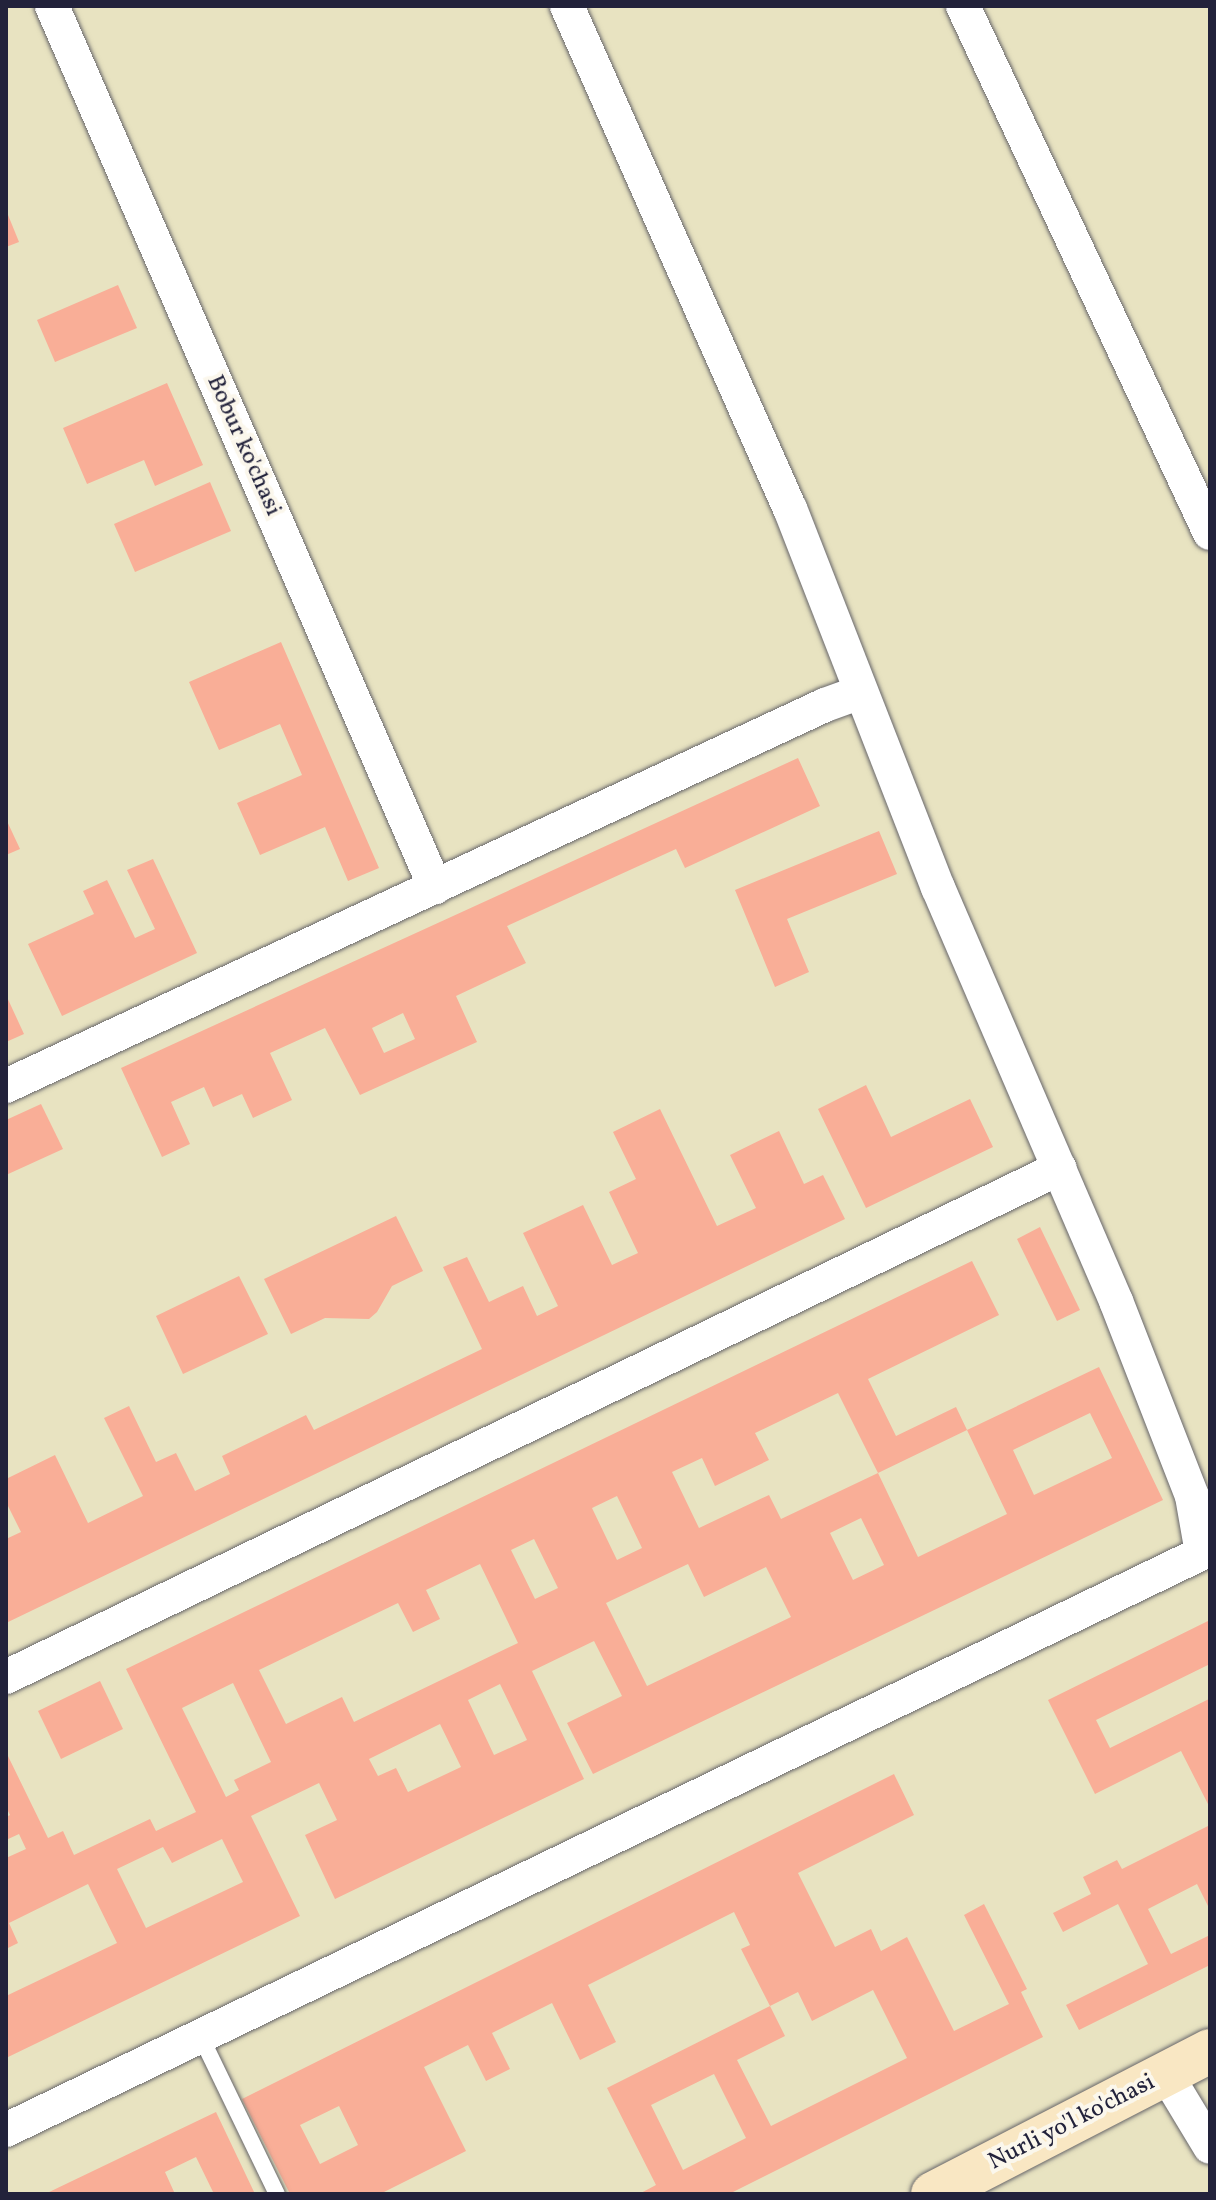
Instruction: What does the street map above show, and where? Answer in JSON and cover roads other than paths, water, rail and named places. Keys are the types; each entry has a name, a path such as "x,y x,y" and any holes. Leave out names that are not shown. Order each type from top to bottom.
{"main road":[{"name":"Nurli yo'l ko'chasi","path":"933,2194 1210,2051"}],"street":[{"name":"Bobur ko'chasi","path":"52,6 435,887"},
{"path":"6,2130 1202,1553 1192,1496 1116,1301 938,888 790,509 567,6"},
{"path":"963,6 1210,533"},
{"path":"6,1086 825,705 861,692"},
{"path":"6,1677 1060,1168"},
{"path":"1166,2074 1210,2147"}],"lane":[{"path":"201,2037 277,2194"}]}
